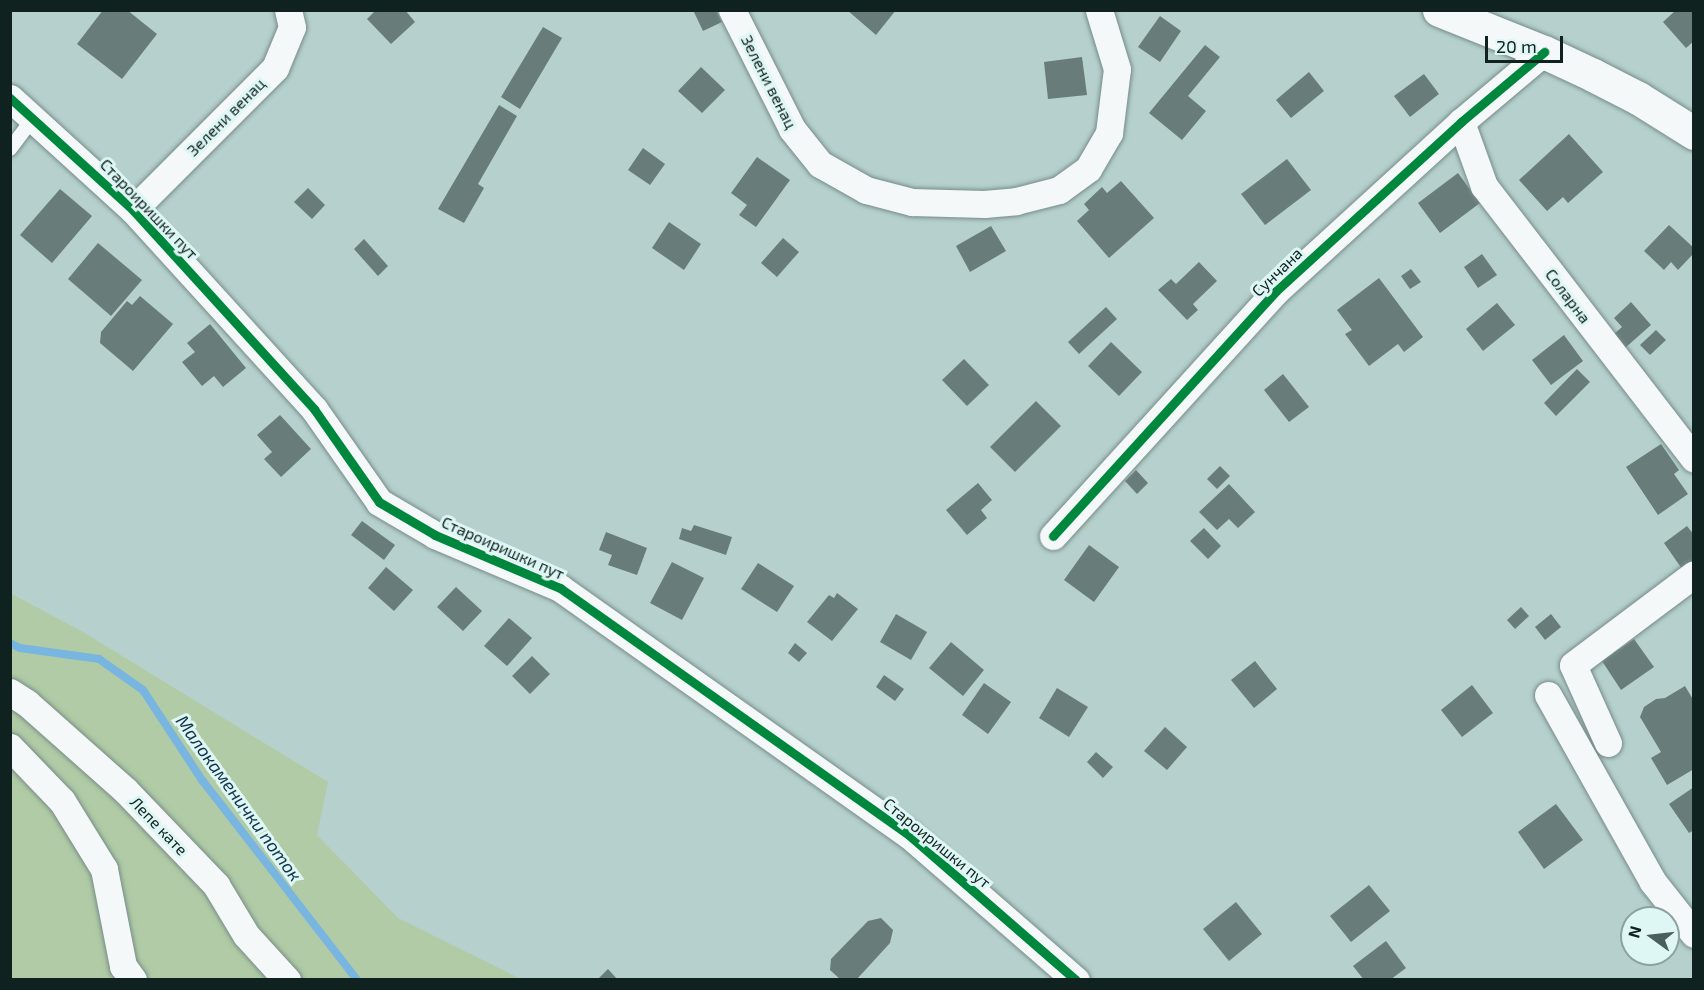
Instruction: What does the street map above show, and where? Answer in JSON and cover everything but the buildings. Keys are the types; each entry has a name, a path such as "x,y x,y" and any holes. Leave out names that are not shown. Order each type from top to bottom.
{"street":[{"name":"Зелени венац","path":"133,210 275,68 292,27 288,10"},
{"name":"Зелени венац","path":"732,10 792,129 820,164 866,190 912,202 984,204 1016,201 1059,190 1088,169 1109,133 1117,69 1099,10"},
{"path":"1439,10 1544,52 1638,99 1694,134"},
{"name":"Сунчана","path":"1053,536 1276,291 1461,122 1544,52"},
{"name":"Староиришки пут","path":"10,98 133,210 314,409 379,501 435,535 560,588 909,836 1076,980"},
{"name":"Соларна","path":"1461,122 1484,186 1694,459"},
{"path":"1608,743 1573,665 1694,574"},
{"name":"Лепе кате","path":"10,692 27,703 125,790 158,824 216,885 246,935 287,980"},
{"path":"1548,695 1653,882 1694,934"},
{"path":"10,747 62,801 104,869 123,966 133,980"}],"lane":[{"path":"10,149 33,118"}],"green space":[{"path":"10,593 83,632 328,782 317,835 398,918 521,979 11,979"}],"waterway":[{"name":"Малокаменички поток","path":"10,643 20,648 99,659 143,690 202,780 357,980"}],"cycle path":[{"path":"1053,536 1276,291 1461,122 1544,52"},
{"path":"10,98 133,210 314,409 379,502 435,535 560,588 909,835 1076,980"}]}
